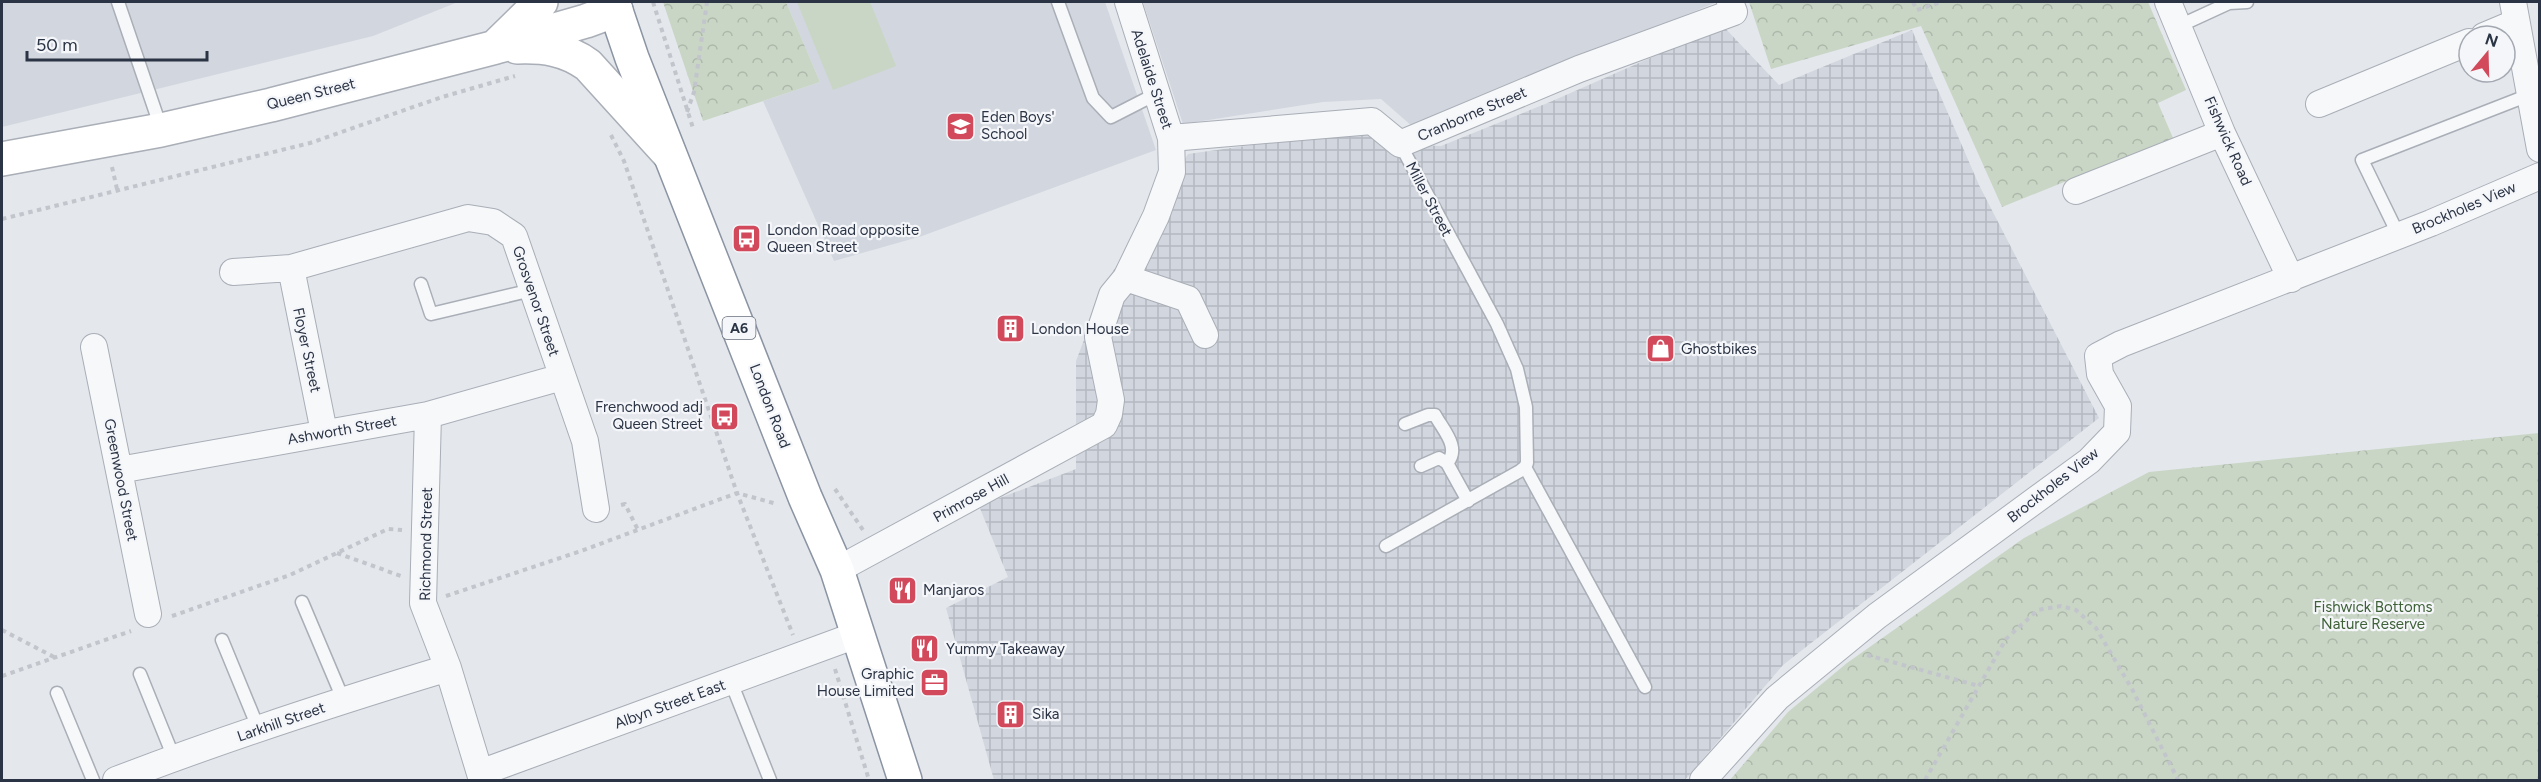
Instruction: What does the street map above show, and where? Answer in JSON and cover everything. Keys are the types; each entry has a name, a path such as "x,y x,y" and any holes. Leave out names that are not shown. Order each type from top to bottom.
{"main road":[{"path":"496,46 541,2"},
{"name":"Queen Street","path":"2,159 161,130 271,105 586,21 615,6"},
{"name":"London Road","path":"615,6 632,58 674,159 805,497 837,570 905,780"},
{"path":"496,46 543,46 574,55 599,74 674,159"}],"street":[{"name":"Adelaide Street","path":"1104,425 1109,414 1111,400 1098,337 1112,295 1126,278 1156,216 1172,172 1171,138 1128,2"},
{"name":"Fishwick Road","path":"2168,2 2222,133 2291,279"},
{"name":"Cranborne Street","path":"1171,138 1372,121 1400,144 1732,7"},
{"path":"2499,24 2514,12 2530,58 2529,95 2540,149"},
{"path":"2319,104 2457,47"},
{"path":"2076,191 2222,133"},
{"name":"Brockholes View","path":"1703,780 1777,698 1877,616 2089,461 2117,432 2118,406 2100,374 2098,356 2121,344 2291,279 2540,176"},
{"name":"Grosvenor Street","path":"233,272 291,268 468,218 493,222 514,236 585,441 596,509"},
{"name":"Floyer Street","path":"291,268 324,432"},
{"path":"1126,278 1188,299 1204,335"},
{"name":"Greenwood Street","path":"94,347 149,621"},
{"name":"Ashworth Street","path":"119,470 428,415 562,377"},
{"name":"Richmond Street","path":"428,415 424,594 481,777"},
{"name":"Primrose Hill","path":"837,570 1104,425"},
{"name":"Albyn Street East","path":"481,777 859,634"},
{"name":"Larkhill Street","path":"116,780 343,699 448,668"}],"lane":[{"path":"117,2 161,130"},
{"path":"1058,2 1094,98 1111,117 1156,94"},
{"path":"2179,26 2229,3 2247,2"},
{"path":"2398,236 2362,160 2529,95"},
{"name":"Miller Street","path":"1400,144 1497,324 1517,369 1526,407 1525,468"},
{"path":"421,285 431,314 532,290"},
{"path":"1405,424 1428,415 1435,415 1453,446 1452,455 1447,463"},
{"path":"1421,466 1439,458 1447,463 1468,501"},
{"path":"1386,546 1525,468 1645,687"},
{"path":"302,602 343,699"},
{"path":"222,640 259,730"},
{"path":"140,674 174,758"},
{"path":"731,682 770,780"},
{"path":"57,693 93,780"}],"path":[{"path":"654,2 695,134"},
{"path":"687,112 694,92 706,2"},
{"path":"1913,2 1917,10 1941,2"},
{"path":"2,219 309,143 442,97 511,76 519,76"},
{"path":"608,129 624,161 737,493 800,655"},
{"path":"834,488 862,529 886,545"},
{"path":"337,553 424,594 517,574 737,493"},
{"path":"2,676 149,621 290,575 388,528 426,532"},
{"path":"1925,780 2006,639 2038,610 2061,606 2076,610 2096,628 2132,689 2178,780"},
{"path":"2,630 54,657"},
{"path":"827,646 869,780"},
{"path":"1839,648 1979,686"}],"shaded area":[{"path":"2,2 458,2 373,36 2,127"},
{"name":"Eden Boys' School","path":"786,2 1105,2 1156,150 922,236 834,261 763,101 820,82"},
{"path":"1143,2 1717,2 1413,127 1381,99 1323,102 1183,124"},
{"path":"1723,26 1779,85 1912,30 1979,185 2099,418 1783,665 1685,780 994,780 946,608 1008,577 979,506 1076,469 1076,361 1106,282 1188,154 1371,131 1400,144 1441,146 1550,102"}],"green space":[{"path":"663,2 786,2 820,82 703,121"},
{"path":"797,2 870,2 896,66 833,90"},
{"path":"1749,2 2148,2 2186,90 2158,103 2173,138 2002,207 1921,26 1771,69"},
{"name":"Fishwick Bottoms Nature Reserve","path":"2539,433 2539,780 1730,780 1788,712 1847,663 2024,538 2149,472"}],"place":[{"name":"Eden Boys' School","path":"960,126"},
{"name":"London Road opposite Queen Street","path":"746,239"},
{"name":"London House","path":"1010,329"},
{"name":"Ghostbikes","path":"1660,349"},
{"name":"Frenchwood adj Queen Street","path":"724,416"},
{"name":"Manjaros","path":"902,590"},
{"name":"Yummy Takeaway","path":"925,649"},
{"name":"Graphic House Limited","path":"935,683"},
{"name":"Sika","path":"1011,714"}]}
